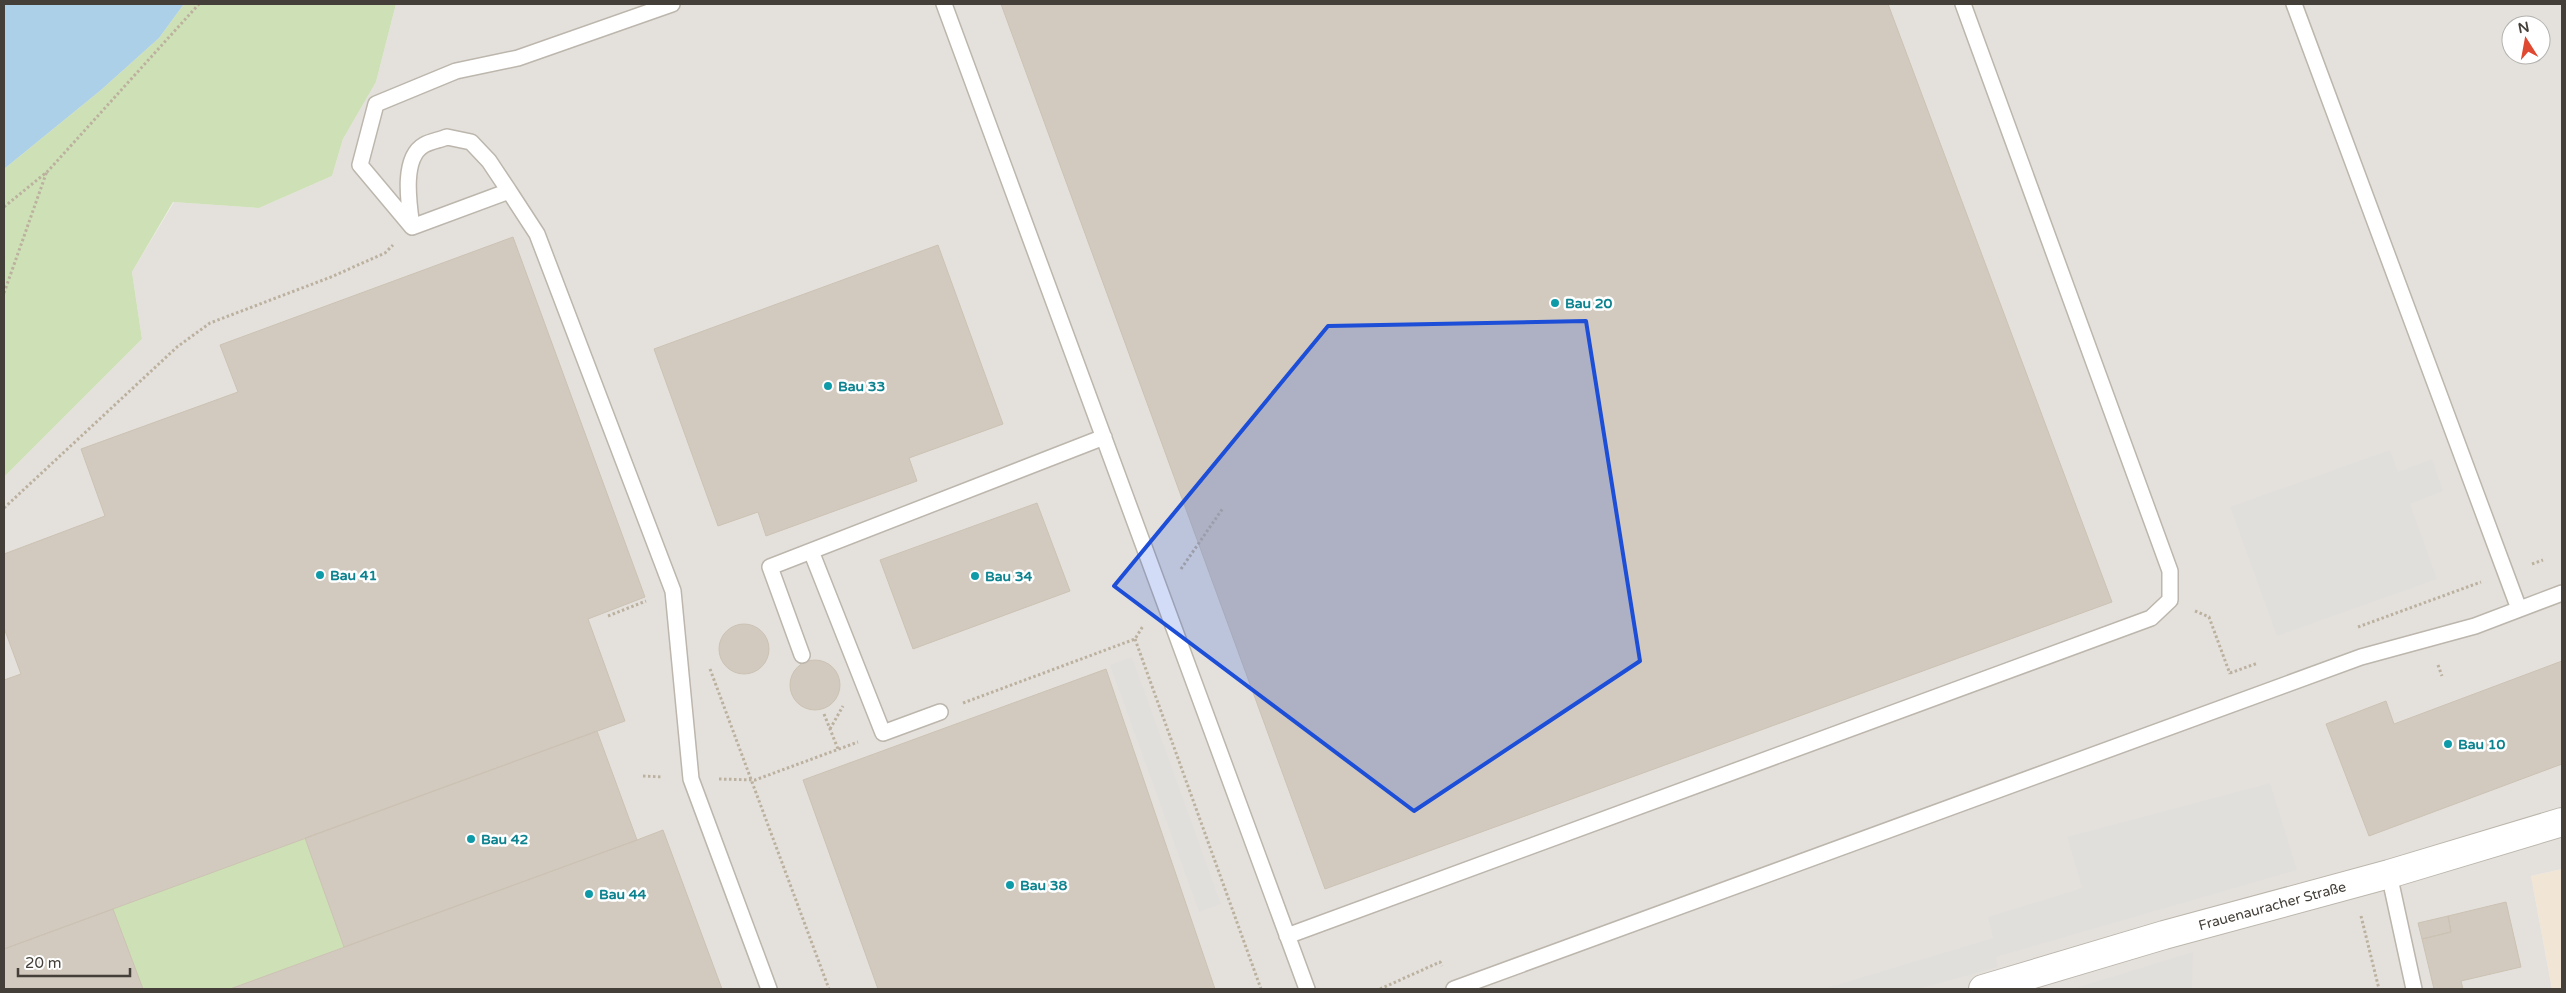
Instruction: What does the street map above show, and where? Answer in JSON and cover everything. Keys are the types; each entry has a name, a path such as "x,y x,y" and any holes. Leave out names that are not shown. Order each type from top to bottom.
{"street":[{"name":"Frauenauracher Straße","path":"1983,989 2164,935 2389,874 2562,822"}],"lane":[{"path":"412,227 360,165 376,104 456,71 518,58 672,4"},
{"path":"944,4 1307,989"},
{"path":"1287,936 2151,618 2170,600 2170,571 1963,4"},
{"path":"2294,4 2519,609"},
{"path":"412,227 407,191 410,164 423,146 447,137 472,142 490,161 537,234 673,591 692,778 769,989"},
{"path":"412,227 509,191"},
{"path":"802,655 770,567 1104,437"},
{"path":"811,551 883,733 940,712"},
{"path":"1454,989 2240,703 2361,657 2475,626 2562,593"},
{"path":"2389,874 2414,989"}],"path":[{"path":"4,206 48,171 199,4"},
{"path":"4,293 48,171"},
{"path":"4,508 177,347 210,323 385,253 412,227"},
{"path":"940,712 1135,640 1162,595 1223,508"},
{"path":"2352,629 2543,560"},
{"path":"608,616 673,591"},
{"path":"2170,600 2209,617 2240,703"},
{"path":"1135,640 1260,989"},
{"path":"2230,673 2264,661"},
{"path":"707,662 828,989"},
{"path":"824,714 838,750"},
{"path":"755,780 883,733"},
{"path":"2354,884 2379,989"},
{"path":"1380,989 1440,962 1444,971"}],"highlighted area":[{"path":"1586,321 1640,661 1414,811 1114,586 1328,326"}],"shaded area":[{"path":"396,4 2562,4 2562,869 2531,876 2552,989 4,989 4,477 142,339 132,272 174,202 259,208 332,176 343,139 376,82"},
{"path":"2390,450 2398,472 2432,459 2443,491 2410,504 2437,579 2277,636 2230,507"},
{"path":"1132,657 1221,904 1199,912 1110,665"},
{"path":"2270,783 2297,870 1996,957 1998,967 1918,989 1823,989 1993,938 1988,917 2082,888 2067,837"},
{"path":"2562,869 2562,989 2552,989 2531,876"},
{"path":"2193,952 2192,989 2072,989"}],"green space":[{"path":"184,4 396,4 376,82 343,139 332,176 259,208 173,202 132,272 142,339 4,477 4,169 101,90 159,38"},
{"path":"305,838 344,947 230,989 143,989 113,909"}],"water":[{"path":"4,4 184,4 159,38 101,90 4,169"}],"building":[{"name":"Bau 20","path":"1001,4 1888,4 2112,602 1325,889"},
{"name":"Bau 41","path":"513,237 645,597 588,619 625,721 4,949 4,680 21,674 4,628 4,554 105,516 81,449 238,392 220,345"},
{"name":"Bau 33","path":"938,245 1003,424 909,458 917,481 766,536 758,512 718,526 654,349"},
{"name":"Bau 34","path":"1037,503 1070,591 913,649 880,560"},
{"path":"739,624 749,624 762,631 769,644 769,654 762,667 749,674 739,674 730,670 723,663 719,654 719,644 723,635 730,628"},
{"path":"810,660 820,660 833,667 840,680 840,690 833,703 820,710 810,710 801,706 794,699 790,690 790,680 794,671 801,664"},
{"name":"Bau 10","path":"2562,661 2562,764 2369,836 2326,724 2386,701 2394,724"},
{"name":"Bau 38","path":"1106,669 1215,989 878,989 803,780"},
{"name":"Bau 42","path":"597,731 637,840 344,947 305,838"},
{"name":"Bau 44","path":"663,830 722,989 230,989 637,840"},
{"path":"2506,902 2521,967 2461,981 2463,989 2434,989 2422,939 2451,932 2448,916"},
{"path":"113,909 143,989 4,989 4,949"},
{"path":"2448,916 2451,932 2422,939 2418,923"}],"place":[{"name":"Bau 20","path":"1555,303"},
{"name":"Bau 33","path":"828,386"},
{"name":"Bau 41","path":"320,575"},
{"name":"Bau 34","path":"975,576"},
{"name":"Bau 10","path":"2448,744"},
{"name":"Bau 42","path":"471,839"},
{"name":"Bau 38","path":"1010,885"},
{"name":"Bau 44","path":"589,894"}]}
